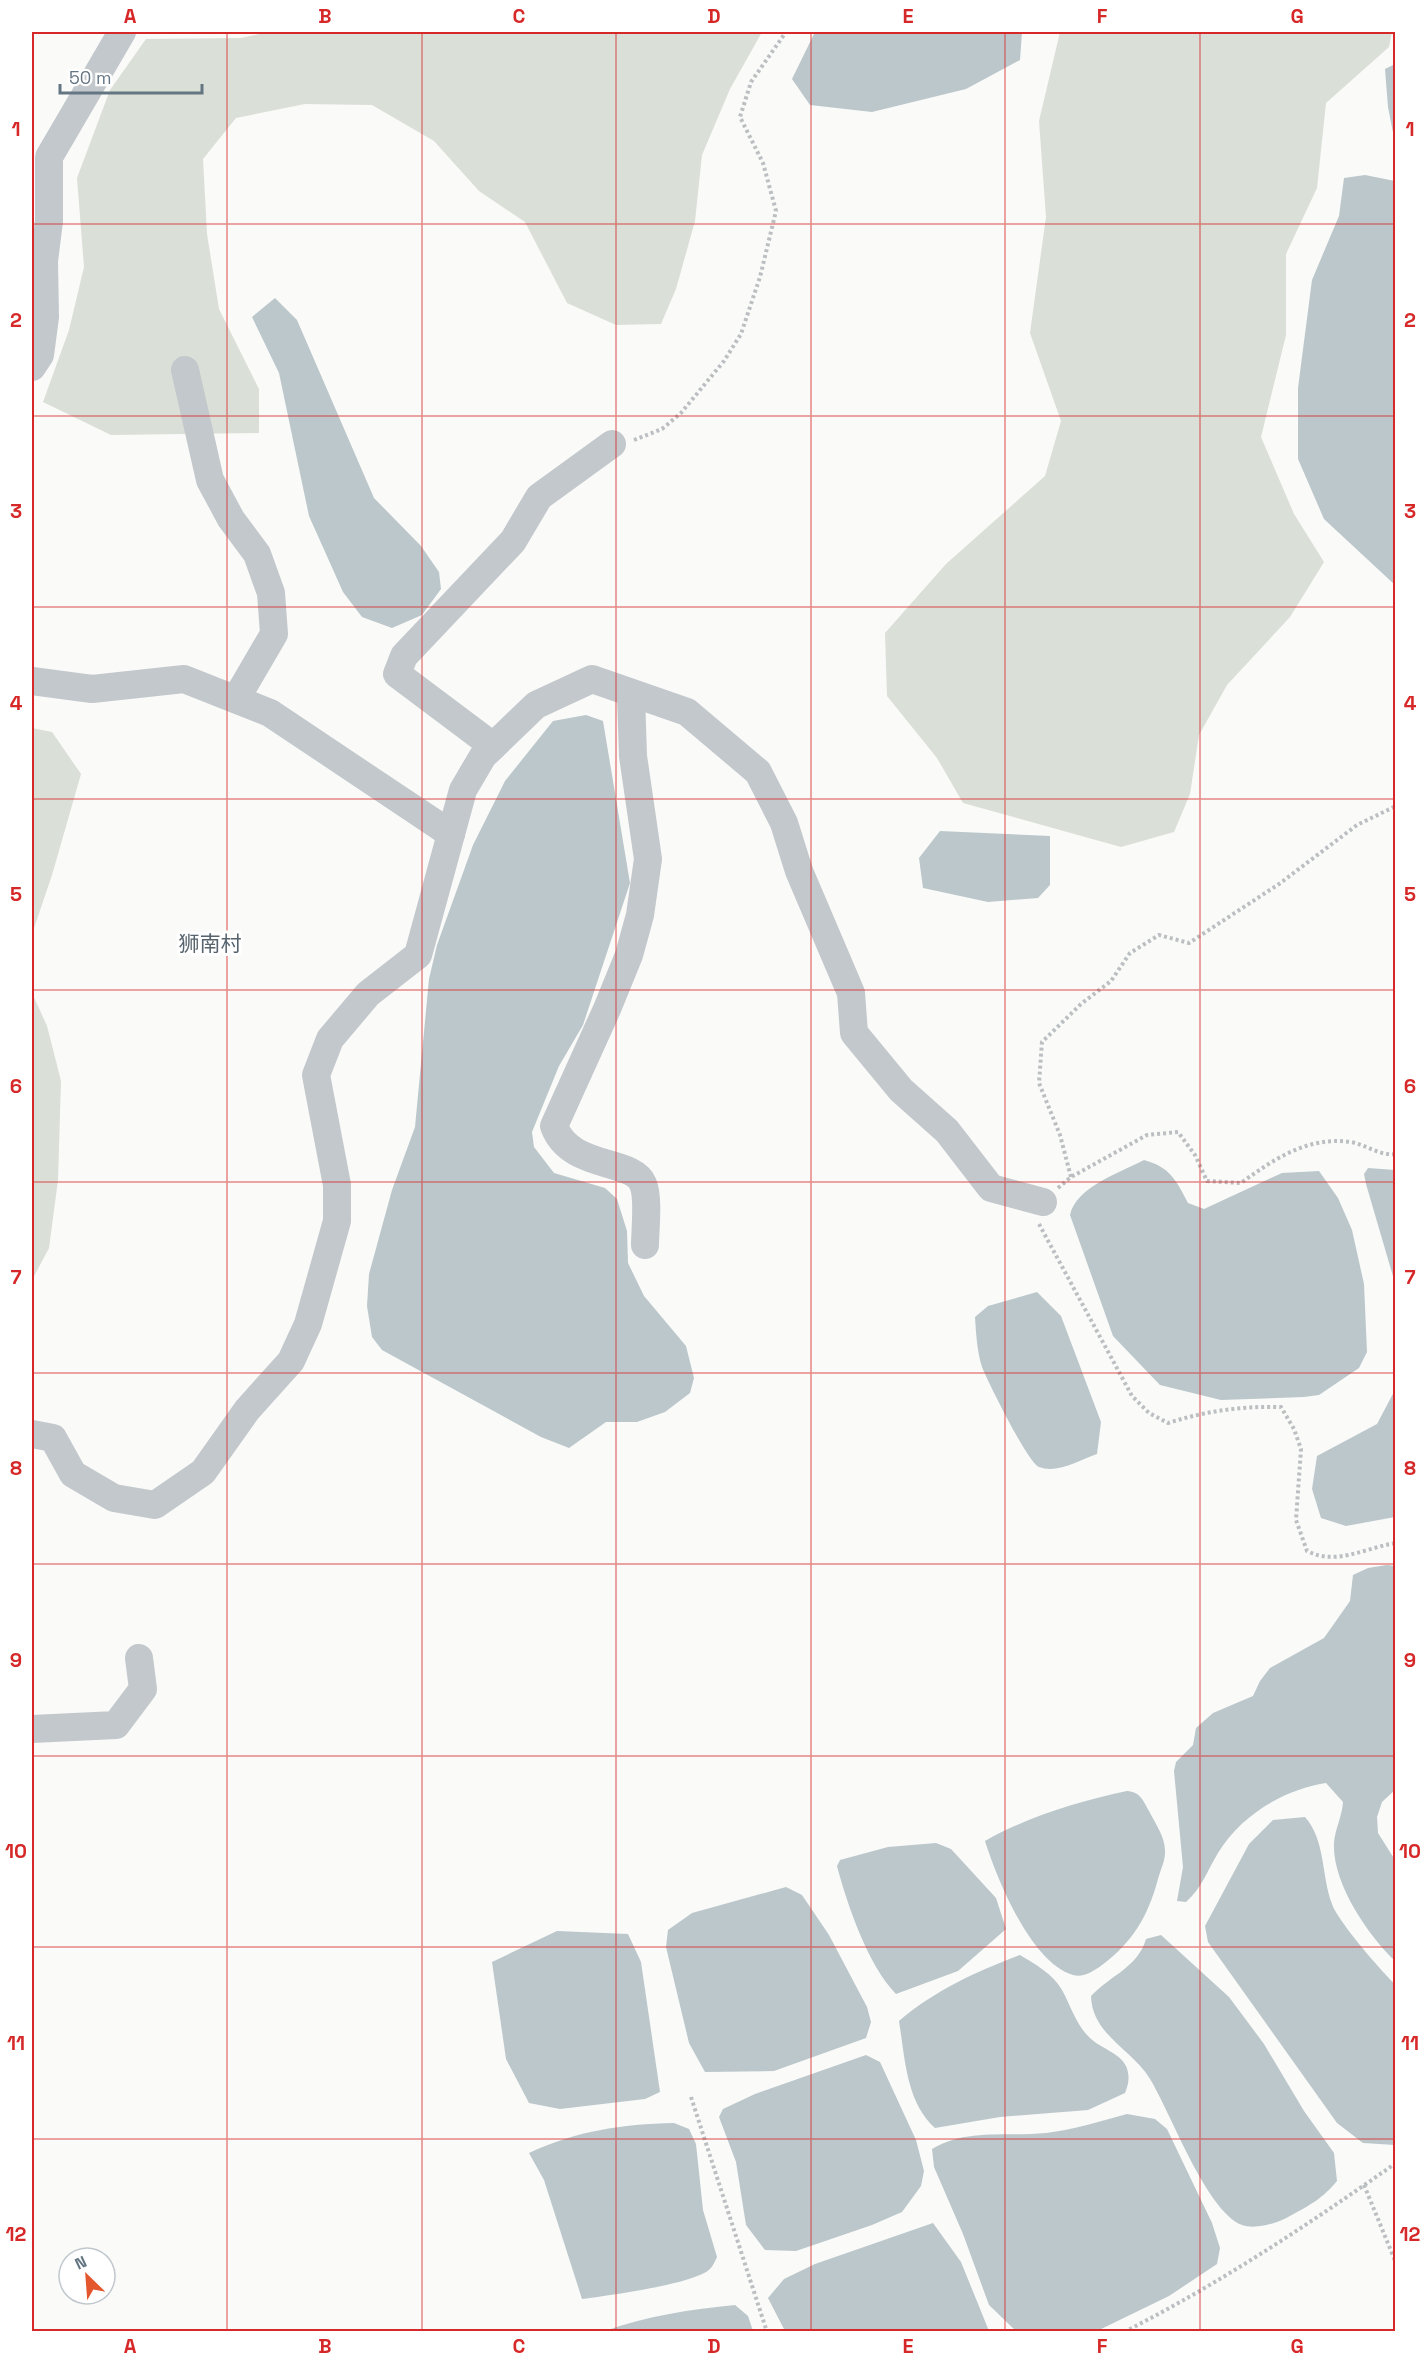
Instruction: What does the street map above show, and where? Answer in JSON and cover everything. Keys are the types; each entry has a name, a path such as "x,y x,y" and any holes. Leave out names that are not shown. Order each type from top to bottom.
{"street":[{"path":"32,367 40,355 45,317 44,261 49,221 49,157 122,32"},
{"path":"185,370 210,480 231,519 257,554 271,593 274,634 236,699"},
{"path":"493,746 397,674 404,656 513,541 539,497 612,444"},
{"path":"32,681 92,689 184,679 270,713 451,834"},
{"path":"32,1434 53,1438 73,1474 114,1498 155,1505 203,1472 247,1410 291,1361 308,1324 337,1221 337,1185 316,1075 330,1039 368,994 418,955 463,790 483,756 536,705 592,679 631,695 687,712 758,772 784,823 799,871 851,993 854,1033 901,1090 947,1131 991,1188 1043,1202"},
{"path":"631,695 633,756 648,859 640,915 628,955 611,998 554,1126 559,1140 574,1152 636,1175 644,1185 645,1245"},
{"path":"32,1729 116,1725 142,1689 139,1658"}],"path":[{"path":"612,444 637,439 662,429 681,413 724,361 741,334 760,277 777,211 763,163 740,117 751,82 786,32"},
{"path":"1071,1177 1060,1135 1039,1083 1042,1042 1081,1004 1111,981 1130,953 1159,935 1189,943 1279,884 1357,825 1395,806"},
{"path":"1395,1154 1387,1155 1351,1142 1307,1143 1267,1164 1241,1183 1207,1180 1195,1155 1178,1132 1147,1135 1071,1177 1043,1202 1039,1223 1132,1396 1149,1413 1167,1423 1200,1413 1242,1406 1281,1407 1294,1429 1301,1449 1296,1520 1307,1551 1322,1559 1347,1556 1395,1543"},
{"path":"691,2097 767,2331"},
{"path":"1124,2331 1166,2311 1395,2163"},
{"path":"1364,2185 1395,2263"}],"shaded area":[{"path":"269,32 762,32 730,89 702,155 695,221 676,289 661,324 616,325 567,303 525,222 479,191 434,141 372,105 305,104 236,118 203,159 207,234 219,309 259,389 259,433 111,435 43,402 69,330 84,267 77,178 110,90 146,39 241,38"},
{"path":"815,32 1022,32 1020,60 966,89 872,112 810,105 792,79"},
{"path":"1060,32 1392,32 1389,47 1326,103 1317,188 1286,254 1286,335 1261,437 1294,514 1324,562 1290,617 1227,685 1199,735 1190,794 1174,832 1121,847 963,803 937,758 887,696 885,633 946,564 1045,476 1061,421 1030,333 1046,217 1039,121"},
{"path":"1395,64 1395,143 1388,107 1385,69"},
{"path":"1365,175 1395,181 1395,585 1324,519 1298,459 1298,388 1312,280 1339,216 1344,178"},
{"path":"275,298 297,320 374,498 421,546 439,572 441,589 422,615 392,628 362,617 343,592 309,516 279,373 252,317"},
{"path":"586,715 603,721 630,883 583,1025 559,1066 532,1132 534,1147 554,1173 605,1188 617,1199 627,1231 628,1263 644,1296 686,1346 694,1378 690,1393 665,1412 637,1422 606,1422 569,1448 541,1437 382,1350 372,1337 367,1306 369,1274 392,1190 415,1127 429,979 437,945 473,845 505,781 553,721"},
{"path":"32,728 52,732 81,774 52,875 32,934"},
{"path":"940,831 1050,836 1050,885 1038,898 988,902 923,888 919,858"},
{"path":"32,993 47,1026 61,1081 58,1180 49,1248 32,1280"},
{"path":"1144,1160 1166,1171 1176,1181 1188,1203 1204,1209 1282,1173 1319,1171 1338,1198 1352,1230 1364,1284 1367,1352 1359,1368 1319,1395 1304,1397 1221,1400 1160,1385 1113,1336 1070,1215 1074,1205 1089,1189"},
{"path":"1368,1168 1395,1170 1395,1283 1366,1184 1364,1174"},
{"path":"1037,1292 1061,1316 1101,1422 1097,1454 1053,1469 1039,1467 1026,1452 982,1367 976,1336 975,1317 988,1306"},
{"path":"1395,1390 1395,1517 1346,1526 1321,1518 1312,1489 1317,1456 1377,1424"},
{"path":"1396,1566 1396,1789 1382,1802 1377,1817 1378,1833 1395,1860 1395,1961 1363,1923 1345,1891 1335,1858 1334,1843 1343,1802 1326,1783 1310,1786 1279,1798 1251,1816 1227,1839 1192,1897 1186,1902 1177,1901 1183,1867 1174,1771 1176,1762 1193,1745 1196,1728 1213,1713 1253,1696 1260,1681 1270,1668 1324,1638 1350,1601 1353,1575 1368,1568"},
{"path":"1127,1791 1141,1797 1162,1836 1165,1847 1163,1863 1149,1905 1131,1937 1096,1970 1084,1975 1073,1975 1058,1967 1043,1954 1030,1937 1007,1897 985,1841 1018,1824 1054,1811"},
{"path":"1305,1817 1317,1837 1329,1893 1336,1912 1360,1945 1395,1984 1395,2145 1363,2143 1337,2123 1208,1942 1205,1926 1249,1844 1273,1820"},
{"path":"936,1843 951,1849 996,1898 1006,1929 958,1971 896,1994 876,1968 860,1934 837,1866 840,1860 888,1847"},
{"path":"786,1887 802,1895 829,1935 867,2007 871,2022 866,2038 774,2071 705,2072 689,2043 666,1947 668,1930 692,1913"},
{"path":"557,1931 628,1934 641,1962 660,2092 645,2099 560,2109 529,2103 506,2059 492,1962"},
{"path":"1161,1935 1229,1997 1264,2044 1304,2111 1334,2153 1337,2181 1315,2201 1279,2221 1260,2226 1242,2225 1229,2216 1215,2201 1190,2160 1150,2079 1105,2031 1093,2010 1091,1996 1137,1957 1146,1939"},
{"path":"1020,1955 1054,1979 1085,2033 1094,2042 1123,2061 1128,2076 1125,2093 1088,2110 1000,2117 935,2128 925,2117 912,2092 905,2064 899,2021 927,2000 957,1983"},
{"path":"866,2055 880,2062 916,2140 924,2171 921,2186 902,2212 872,2225 796,2251 765,2250 746,2225 736,2162 719,2117 723,2109 755,2094"},
{"path":"1127,2114 1155,2119 1167,2129 1212,2223 1220,2248 1217,2264 1169,2296 1097,2331 1016,2331 989,2305 963,2234 934,2167 932,2149 959,2138 1056,2132"},
{"path":"674,2123 689,2129 696,2144 703,2210 717,2257 714,2263 710,2269 687,2280 582,2299 544,2180 529,2153 564,2139 600,2130"},
{"path":"933,2223 961,2262 989,2331 785,2331 768,2298 784,2279 815,2264"},
{"path":"735,2305 748,2316 753,2331 605,2331 669,2314"}],"district":[{"name":"狮南村","path":"210,944"}]}
